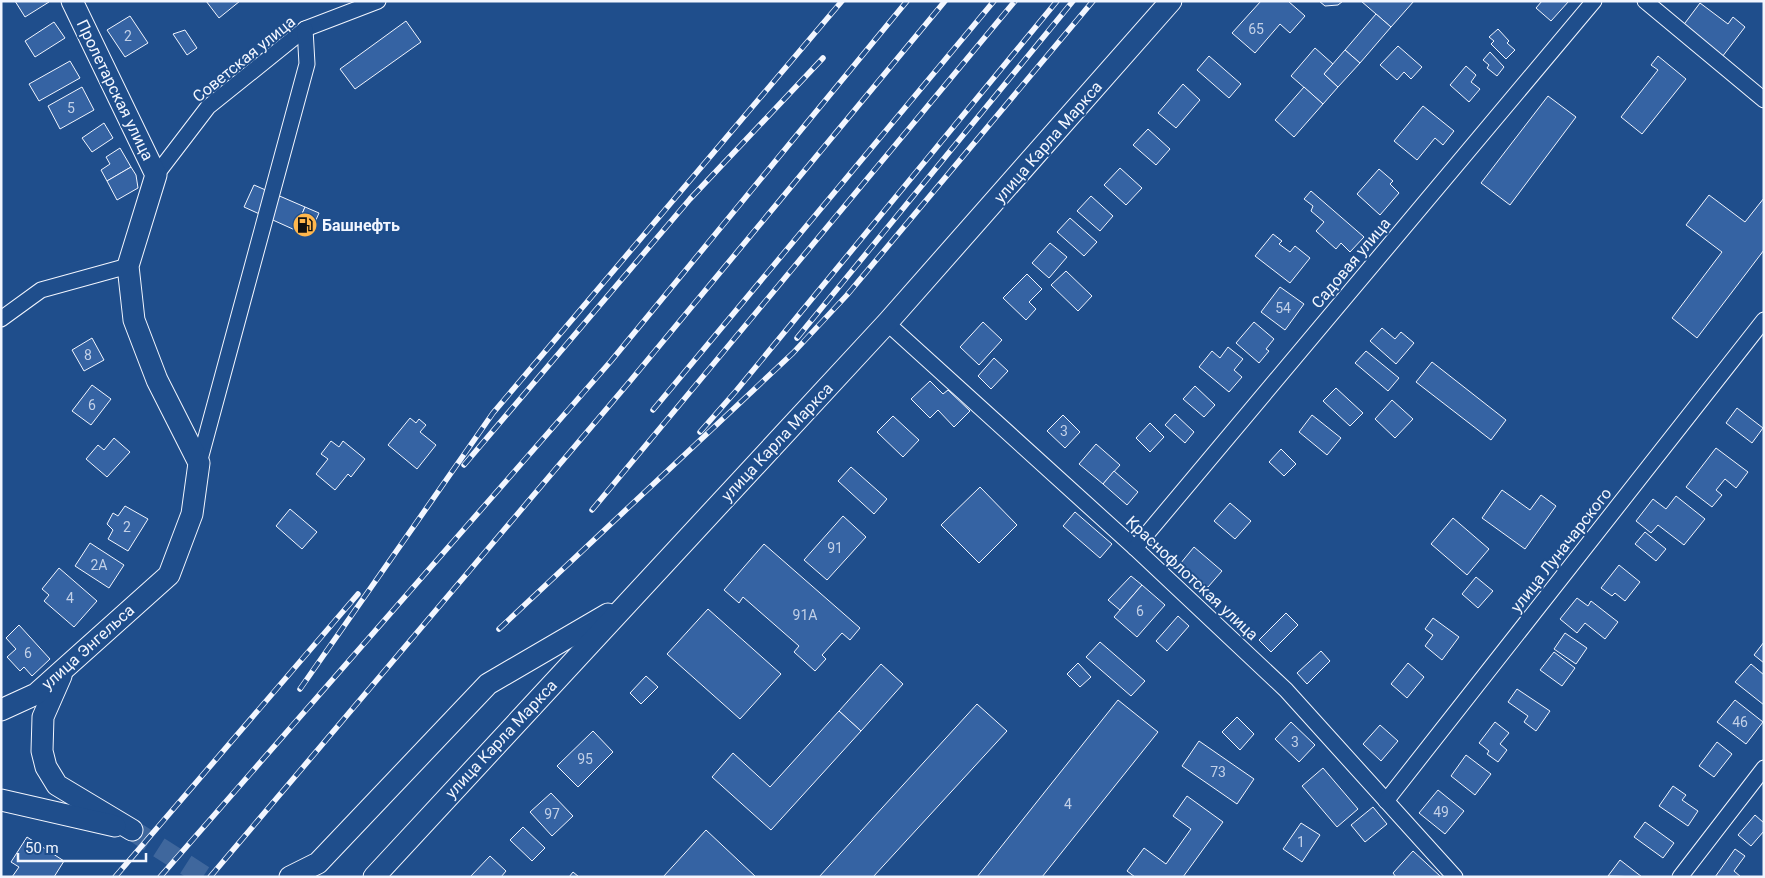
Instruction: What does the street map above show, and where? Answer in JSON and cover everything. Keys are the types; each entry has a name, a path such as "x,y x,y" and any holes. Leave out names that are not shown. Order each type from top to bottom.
{"street":[{"name":"Пролетарская улица","path":"72,1 156,175 128,266 134,320 157,380 199,463"},
{"name":"Советская улица","path":"156,175 208,107 305,29 378,1"},
{"name":"улица Карла Маркса","path":"374,877 627,602 888,323 1171,1"},
{"name":"Садовая улица","path":"1135,548 1594,1"},
{"path":"1645,1 1764,100"},
{"path":"199,463 307,64 305,29"},
{"path":"1,319 41,290 128,266"},
{"name":"улица Луначарского","path":"1386,801 1764,320"},
{"name":"Краснофлотская улица","path":"888,323 1135,548 1286,690 1455,877"},
{"name":"улица Энгельса","path":"1,710 36,694 169,575 192,514 199,463"},
{"path":"290,877 318,863 488,684 627,602"},
{"path":"1,800 132,830 58,785 46,767 42,751 43,717 64,669"},
{"path":"1680,877 1764,768"}],"building":[{"path":"15,1 49,1 49,2 25,17"},
{"path":"206,1 240,1 219,18"},
{"path":"1261,1 1288,1 1305,16 1290,33 1280,24 1255,53 1232,33"},
{"path":"1319,1 1343,1 1338,5 1325,6"},
{"path":"1361,1 1414,1 1391,27"},
{"path":"1542,1 1569,1 1551,21 1536,8"},
{"path":"1700,3 1728,24 1733,17 1745,27 1722,57 1682,27"},
{"path":"1376,14 1391,27 1360,63 1345,50"},
{"path":"130,16 148,43 125,57 107,30"},
{"path":"406,21 421,42 355,89 340,69"},
{"path":"54,22 65,38 35,57 25,41"},
{"path":"1498,29 1509,41 1507,43 1515,50 1506,59 1491,44 1494,41 1489,37"},
{"path":"185,30 197,48 187,55 173,34"},
{"path":"1398,46 1422,67 1411,79 1404,72 1397,80 1380,65"},
{"path":"1315,48 1333,64 1324,74 1338,87 1323,104 1291,76"},
{"path":"1345,50 1360,63 1338,87 1324,74"},
{"path":"1490,52 1504,67 1497,76 1487,68 1489,65 1483,60"},
{"path":"1209,56 1241,84 1229,98 1197,70"},
{"path":"1658,56 1686,79 1642,134 1621,117 1658,70 1651,65"},
{"path":"70,61 80,78 39,101 29,84"},
{"path":"1466,66 1476,75 1471,82 1480,89 1469,102 1450,85"},
{"path":"1183,84 1200,100 1176,128 1158,113"},
{"path":"82,87 94,110 60,129 48,106"},
{"path":"1304,87 1323,104 1294,137 1275,120"},
{"path":"1548,96 1576,117 1510,205 1481,183"},
{"path":"1423,106 1454,131 1443,145 1435,138 1417,160 1394,141"},
{"path":"104,123 113,138 92,152 82,138"},
{"path":"1148,129 1170,149 1156,165 1133,145"},
{"path":"120,148 131,167 107,181 101,170 110,164 106,157"},
{"path":"131,167 136,175 138,188 117,200 107,181"},
{"path":"1120,168 1142,188 1126,205 1104,185"},
{"path":"1379,169 1393,181 1390,184 1399,193 1380,215 1357,194"},
{"path":"254,185 305,207 295,230 244,207"},
{"path":"1311,191 1364,237 1350,252 1341,243 1336,249 1316,231 1324,222 1311,211 1313,206 1304,199"},
{"path":"1709,195 1745,222 1764,198 1764,250 1697,338 1672,318 1722,252 1686,225"},
{"path":"1091,196 1113,216 1100,231 1077,211"},
{"path":"305,207 319,213 309,236 295,230"},
{"path":"1070,218 1097,242 1084,256 1057,232"},
{"path":"1273,234 1282,241 1279,244 1290,252 1295,246 1310,258 1290,283 1255,256"},
{"path":"1050,243 1067,257 1049,278 1032,263"},
{"path":"1066,271 1092,296 1078,311 1051,285"},
{"path":"1027,274 1042,289 1029,302 1036,309 1026,320 1003,298"},
{"path":"1280,287 1304,304 1285,330 1261,312"},
{"path":"983,322 1002,340 979,365 960,347"},
{"path":"1254,322 1274,339 1266,349 1269,351 1259,363 1236,343"},
{"path":"1382,328 1395,339 1401,332 1414,343 1396,364 1370,341"},
{"path":"92,338 104,360 84,371 72,350"},
{"path":"1228,347 1243,359 1234,370 1242,377 1229,392 1199,367 1212,351 1220,358"},
{"path":"1366,351 1399,378 1388,391 1355,363"},
{"path":"994,358 1008,371 991,389 978,376"},
{"path":"1432,362 1506,420 1491,440 1416,382"},
{"path":"930,381 943,394 948,390 970,411 954,427 938,410 930,418 911,399"},
{"path":"92,385 111,399 91,425 72,411"},
{"path":"1195,386 1215,405 1204,417 1183,399"},
{"path":"1336,388 1363,413 1350,426 1323,401"},
{"path":"1392,400 1413,419 1395,438 1375,419"},
{"path":"1737,408 1763,428 1752,443 1726,423"},
{"path":"1175,414 1194,432 1185,443 1165,425"},
{"path":"1063,415 1080,432 1065,448 1047,431"},
{"path":"1312,415 1341,438 1327,455 1299,432"},
{"path":"893,416 919,440 903,457 877,432"},
{"path":"410,418 416,423 419,419 426,425 420,432 436,445 417,469 388,445"},
{"path":"1150,423 1164,437 1150,452 1136,438"},
{"path":"114,438 130,452 107,477 86,459 98,445 104,450"},
{"path":"331,441 339,447 343,441 365,459 351,477 348,474 335,490 316,474 328,459 321,454"},
{"path":"1096,444 1120,465 1103,484 1079,464"},
{"path":"1716,448 1748,472 1736,488 1725,479 1716,490 1722,495 1712,507 1686,487"},
{"path":"1281,449 1296,464 1284,476 1269,462"},
{"path":"851,467 887,499 874,514 838,481"},
{"path":"1114,471 1138,492 1127,505 1103,484"},
{"path":"980,487 1017,525 979,563 941,525"},
{"path":"1502,490 1530,510 1541,495 1556,506 1525,549 1482,518"},
{"path":"1676,496 1705,519 1684,545 1658,525 1651,533 1636,521 1653,499 1666,509"},
{"path":"1230,503 1251,521 1235,539 1214,521"},
{"path":"125,506 148,519 128,551 108,539 113,530 107,524 113,513 118,516"},
{"path":"290,509 317,532 302,549 276,526"},
{"path":"1075,512 1112,544 1100,558 1063,526"},
{"path":"843,516 866,537 827,580 804,560"},
{"path":"1453,518 1489,549 1467,575 1431,544"},
{"path":"1645,532 1666,549 1656,561 1635,544"},
{"path":"90,543 124,565 109,588 75,566"},
{"path":"764,544 860,628 850,640 842,633 822,655 826,659 815,671 794,652 799,646 743,597 739,603 724,590"},
{"path":"1194,547 1222,571 1208,587 1180,564"},
{"path":"1619,565 1640,582 1625,601 1615,593 1612,596 1601,588"},
{"path":"59,568 97,601 74,627 44,601 49,595 42,589"},
{"path":"1131,576 1142,585 1120,610 1108,600"},
{"path":"1476,577 1493,591 1478,608 1462,594"},
{"path":"1142,585 1165,605 1137,637 1114,617"},
{"path":"1577,598 1588,606 1591,601 1618,622 1605,639 1585,623 1577,633 1560,619"},
{"path":"708,609 781,674 740,719 667,654"},
{"path":"1286,613 1298,625 1271,652 1259,640"},
{"path":"1178,616 1189,626 1167,651 1156,641"},
{"path":"1433,618 1459,637 1442,660 1425,646 1433,635 1425,629"},
{"path":"19,625 50,659 32,676 24,667 20,671 7,657 16,649 6,638"},
{"path":"1565,633 1587,648 1576,664 1554,649"},
{"path":"1100,642 1145,681 1131,696 1086,657"},
{"path":"1764,642 1764,663 1754,655"},
{"path":"1321,651 1330,661 1307,684 1297,673"},
{"path":"1554,652 1575,668 1562,686 1540,670"},
{"path":"1078,663 1091,677 1080,687 1067,674"},
{"path":"1408,663 1424,677 1407,698 1391,684"},
{"path":"881,664 903,684 861,731 839,711"},
{"path":"1751,664 1764,675 1764,705 1735,682"},
{"path":"646,676 658,687 641,704 630,693"},
{"path":"1517,689 1550,711 1536,731 1524,722 1528,716 1508,702"},
{"path":"1118,700 1158,732 1042,877 977,877"},
{"path":"1735,700 1763,722 1746,744 1717,722"},
{"path":"977,704 1007,731 873,877 819,877"},
{"path":"839,711 861,731 771,830 712,777 733,753 770,787"},
{"path":"1237,717 1254,734 1240,750 1222,732"},
{"path":"1291,722 1315,745 1299,762 1275,739"},
{"path":"1495,722 1509,733 1500,744 1507,750 1498,762 1487,754 1489,751 1479,743"},
{"path":"1380,725 1398,741 1381,761 1363,744"},
{"path":"593,731 613,752 578,787 557,766"},
{"path":"1199,741 1254,779 1237,804 1182,766"},
{"path":"1717,742 1732,754 1714,777 1699,766"},
{"path":"1466,755 1491,774 1475,795 1451,776"},
{"path":"1323,768 1358,809 1337,827 1302,786"},
{"path":"1673,786 1686,795 1682,800 1698,811 1688,826 1659,806"},
{"path":"1438,790 1464,811 1445,834 1419,813"},
{"path":"551,793 573,816 552,836 530,812"},
{"path":"1187,796 1223,822 1183,877 1135,877 1127,871 1144,848 1166,864 1191,829 1173,816"},
{"path":"1373,807 1387,824 1365,842 1351,825"},
{"path":"1755,815 1764,823 1764,831 1751,846 1738,835"},
{"path":"1645,822 1674,843 1663,858 1634,837"},
{"path":"1301,823 1320,835 1302,862 1283,849"},
{"path":"523,827 545,848 532,861 510,840"},
{"path":"706,830 756,877 663,877"},
{"path":"27,837 64,861 54,877 12,877 19,867 11,862"},
{"path":"1735,849 1745,856 1734,871 1741,877 1715,877"},
{"path":"1413,851 1440,876 1396,877 1393,873"},
{"path":"490,856 506,871 501,877 470,877"},
{"path":"1620,860 1642,877 1608,876"},
{"path":"573,872 579,877 569,877"}],"tunnel":[{"path":"132,830 205,877"}],"railway":[{"path":"300,689 493,413 842,1"},
{"path":"160,877 611,361 907,1"},
{"path":"210,877 631,380 945,1"},
{"path":"653,410 994,1"},
{"path":"592,510 1015,1"},
{"path":"700,432 736,391 1057,1"},
{"path":"797,338 1073,1"},
{"path":"499,629 793,353 847,295 1093,1"},
{"path":"464,465 690,199 823,58"},
{"path":"115,877 358,594"}],"place":[{"name":"Башнефть","path":"305,225"}]}
